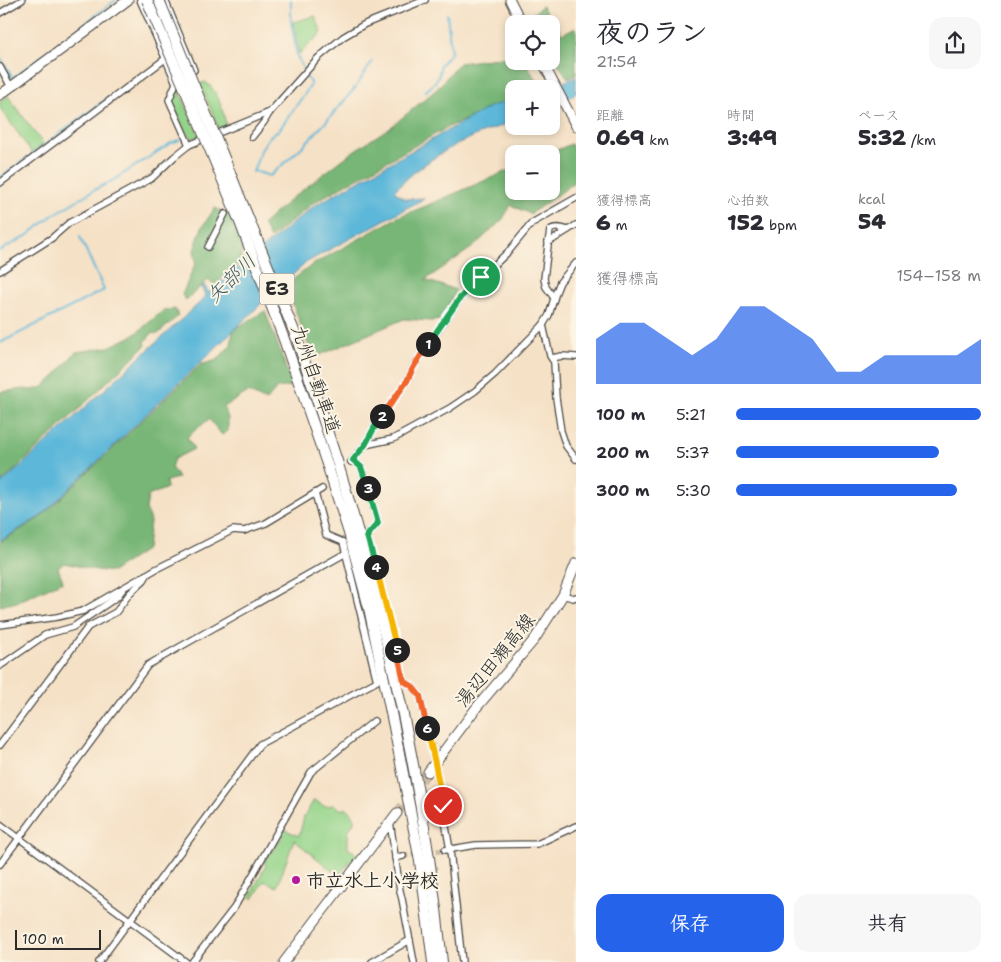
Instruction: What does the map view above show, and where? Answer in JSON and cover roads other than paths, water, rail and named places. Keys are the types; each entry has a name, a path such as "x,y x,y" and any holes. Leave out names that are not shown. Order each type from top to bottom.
{"highway":[{"name":"九州自動車道","path":"147,0 205,123 243,232 332,462 378,606 405,725 430,860 442,962"},
{"name":"九州自動車道","path":"159,0 189,88"},
{"name":"九州自動車道","path":"354,532 420,861 433,962"}],"main road":[{"path":"0,95 128,0"},
{"path":"510,0 518,15"},
{"path":"547,70 576,126"},
{"name":"湯辺田瀬高線","path":"428,772 477,707 534,640 563,595 576,563"},
{"path":"284,962 397,813"}],"street":[{"path":"0,13 22,0"},
{"path":"140,0 176,83"},
{"path":"165,0 194,70 176,83 170,100 189,145"},
{"path":"252,137 270,112 318,58 343,37 365,24 425,0"},
{"path":"0,183 165,59"},
{"path":"0,67 11,87"},
{"path":"0,271 52,238 69,223 152,178 189,145 270,112"},
{"path":"462,962 435,763 420,696 412,686 404,681 367,536 378,523 361,467 352,462 365,445 378,421 407,381 413,368 460,298 509,252 532,223 576,198"},
{"path":"208,247 225,214"},
{"path":"548,242 576,225"},
{"path":"554,298 546,287 544,279 550,230 552,228 562,228 568,230"},
{"path":"365,445 393,439 450,408 475,391 495,374 543,325 549,315 560,282 576,263"},
{"path":"543,325 550,356 554,362 556,398 561,431 566,446 576,459"},
{"path":"552,358 562,356 576,357"},
{"path":"0,626 82,611 233,530 244,531 266,522 322,490"},
{"path":"100,962 260,744 377,681 343,542 326,535 315,493"},
{"path":"0,864 148,665 346,553"},
{"path":"0,745 88,627 116,612 130,593 148,574"},
{"path":"0,666 45,636 73,627 117,597 126,586"},
{"path":"563,595 576,597"},
{"path":"192,962 234,908 310,772 374,721"},
{"path":"390,823 400,891 414,962"},
{"path":"0,824 186,962"},
{"path":"448,850 476,845 537,844 576,826"},
{"path":"395,858 403,856"},
{"path":"372,962 410,940"}],"water":[{"path":"576,77 576,93 560,103 560,83"},
{"name":"矢部川","path":"505,102 505,125 453,146 413,173 394,191 405,199 425,198 307,262 41,516 0,541 0,485 206,297 201,287 204,285 209,293 314,206 491,106"}],"waterway":[{"path":"0,57 13,78 116,0"},
{"path":"291,0 291,21 297,56 304,70"},
{"path":"425,92 436,80 440,65 451,53 447,14"},
{"path":"254,171 270,176 302,147 355,88 372,62"},
{"path":"253,172 259,154 269,137 279,130 311,85 306,75"},
{"path":"0,178 109,97"},
{"path":"0,251 28,235 53,215 112,181 171,143 179,140"},
{"path":"0,343 104,290 80,237"}],"tunnel":[{"path":"397,813 428,772"},
{"path":"403,856 445,850"}],"place":[{"name":"市立水上小学校","path":"296,880"}]}
